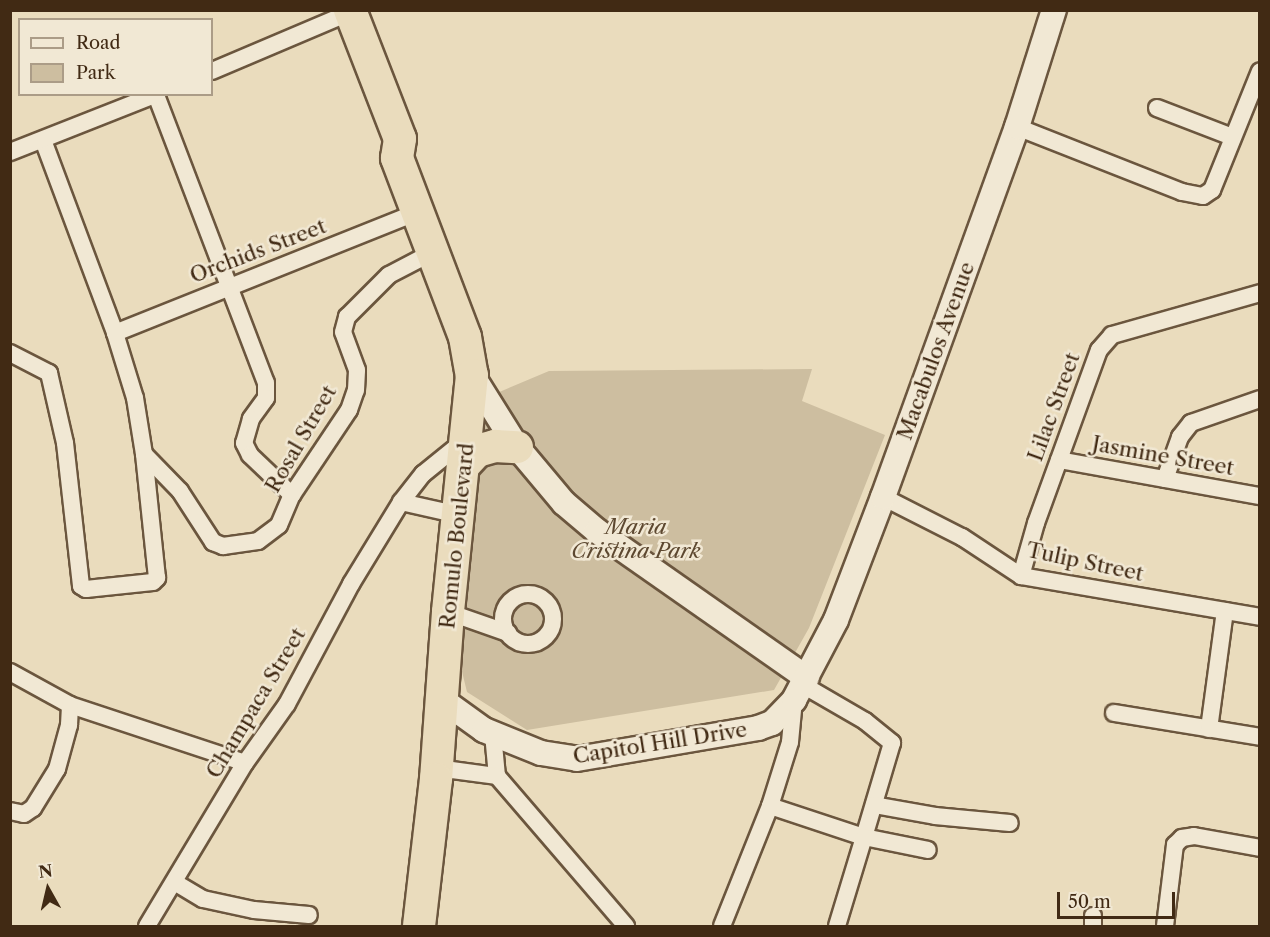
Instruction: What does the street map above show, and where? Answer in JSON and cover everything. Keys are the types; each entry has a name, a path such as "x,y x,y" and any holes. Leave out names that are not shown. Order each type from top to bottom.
{"highway":[{"name":"Romulo Boulevard","path":"342,13 400,138 397,158 465,337 472,375 448,612 437,768 419,927"},
{"path":"466,452 495,446 517,447"}],"street":[{"name":"Macabulos Avenue","path":"801,688 836,620 883,497 1017,127 1054,10"},
{"path":"213,71 342,13"},
{"path":"1017,127 1182,192 1203,195 1212,190 1260,71"},
{"path":"10,152 153,96"},
{"path":"156,96 267,390 244,443 250,455 292,495"},
{"path":"1157,108 1232,137"},
{"path":"10,353 49,373 64,443 81,586 86,589 153,582 157,578 144,454 135,398 116,333 43,140"},
{"name":"Orchids Street","path":"116,333 227,286 417,212"},
{"name":"Rosal Street","path":"144,454 180,491 213,542 223,546 269,536 279,525 292,495 349,410 356,390 357,370 343,332 347,317 389,275 434,252"},
{"name":"Lilac Street","path":"1022,576 1059,460 1099,350 1112,335 1260,293"},
{"path":"472,375 517,447 564,503 801,688 865,721 892,743 837,927"},
{"path":"1165,479 1180,438 1191,423 1260,399"},
{"name":"Champaca Street","path":"147,927 176,883 245,763 287,704 351,584 401,502 423,474 466,452"},
{"name":"Jasmine Street","path":"1059,460 1260,496"},
{"name":"Tulip Street","path":"883,497 962,537 1022,576 1260,617"},
{"path":"401,502 459,515"},
{"path":"1209,729 1225,611"},
{"path":"448,612 508,633"},
{"path":"10,672 70,705 245,763"},
{"path":"722,927 771,807 790,742 801,688"},
{"name":"Capitol Hill Drive","path":"441,699 493,734 541,753 577,759 758,728 772,723 801,688"},
{"path":"10,811 24,814 33,808 57,769 69,725 70,705"},
{"path":"1114,713 1260,737"},
{"path":"493,734 497,776 626,927"},
{"path":"437,768 497,776"},
{"path":"874,805 1010,823"},
{"path":"771,807 864,837 928,850"},
{"path":"1165,927 1175,845 1182,838 1194,836 1260,848"},
{"path":"176,883 203,899 254,910 309,915"}],"green space":[{"name":"Maria Cristina Park","path":"812,369 802,401 885,435 809,628 774,690 527,730 467,692 456,647 478,401 549,371"}]}
